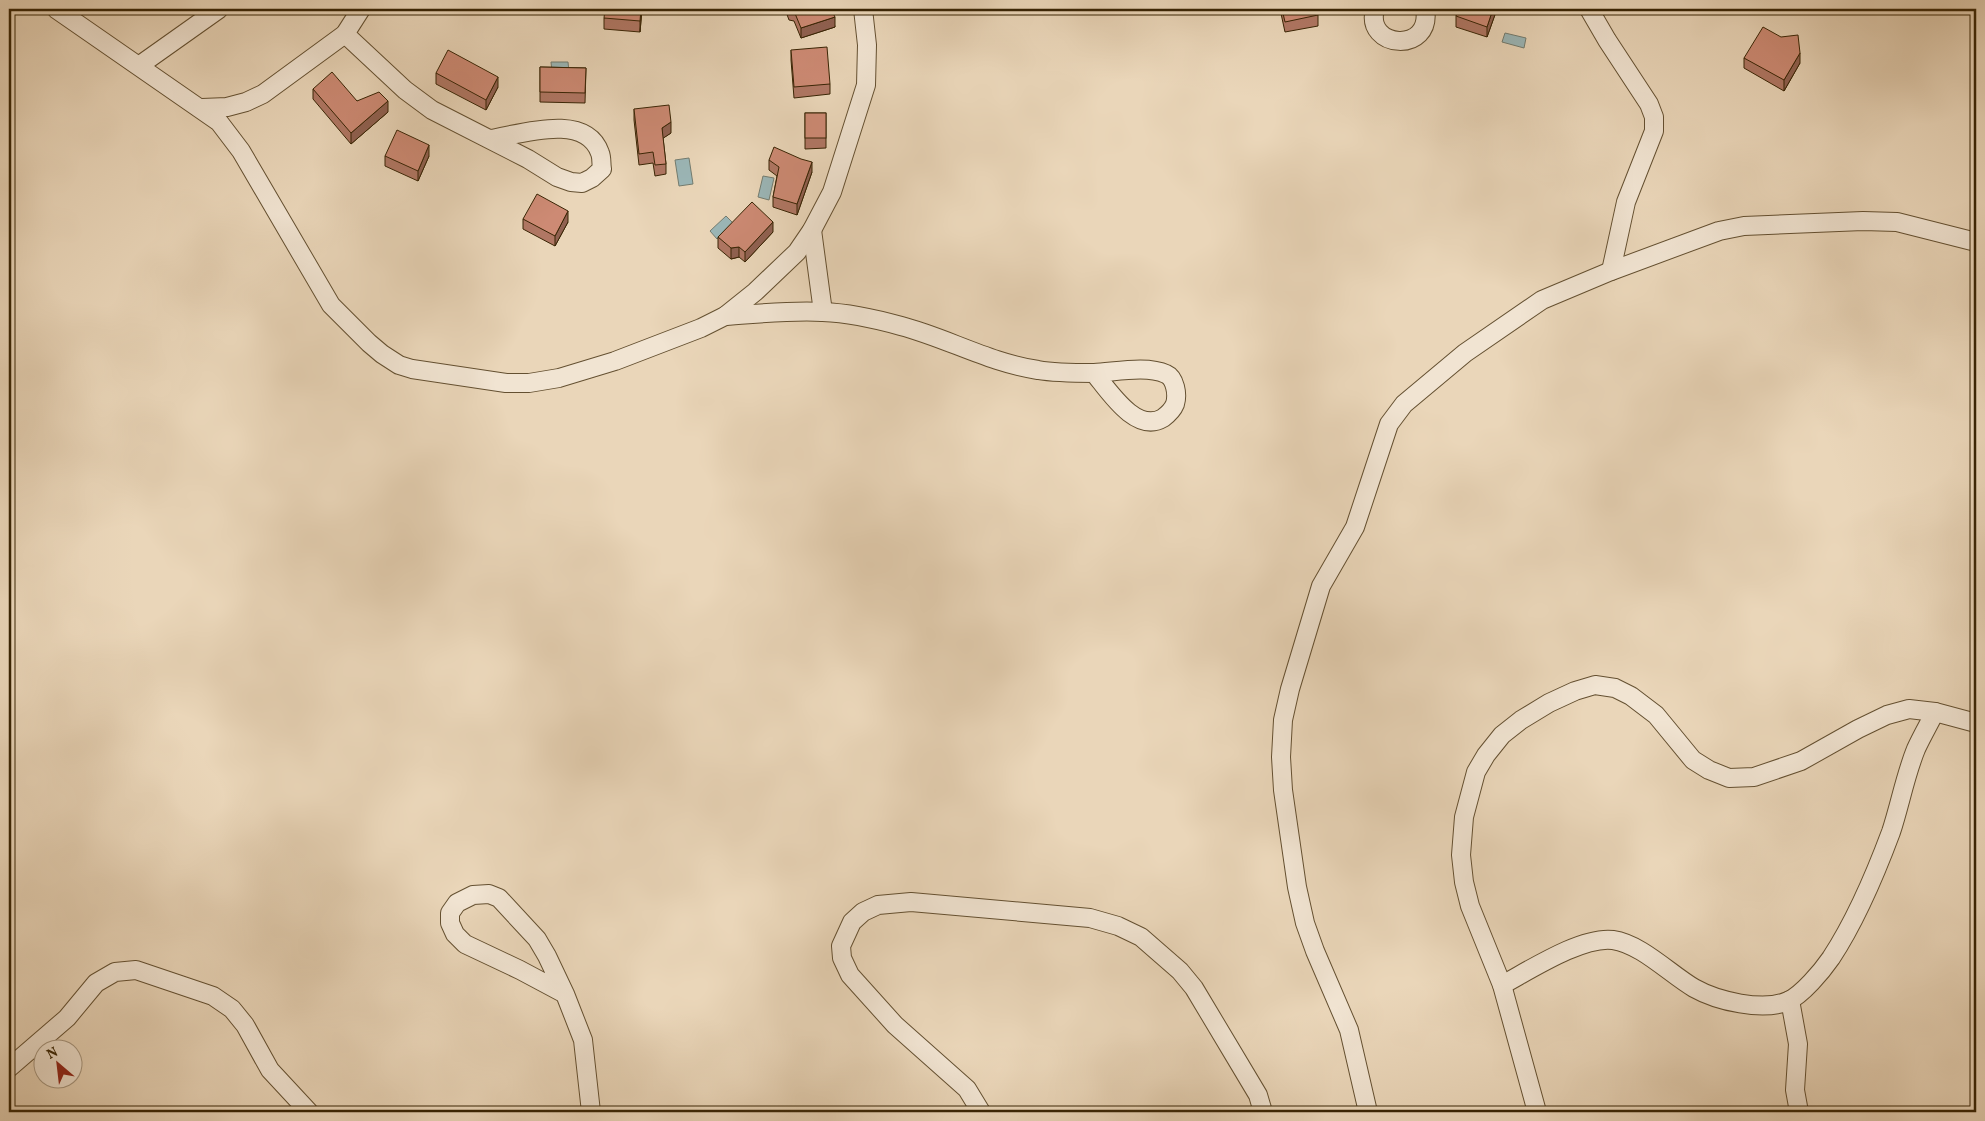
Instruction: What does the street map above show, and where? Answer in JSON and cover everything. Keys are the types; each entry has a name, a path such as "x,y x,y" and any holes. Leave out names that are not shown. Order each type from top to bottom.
{"street":[{"path":"56,9 140,65 220,122 230,134 331,305 369,343 400,365 412,369 487,380 529,383 559,378 615,361 701,328 724,316 778,271 797,252 812,230 832,192 866,85 867,45 863,9"},
{"path":"140,65 219,9"},
{"path":"202,108 227,107 246,102 263,94 345,34 361,9"},
{"path":"1375,9 1374,21 1377,29 1383,36 1399,42 1408,40 1421,30 1425,23 1425,9"},
{"path":"1590,9 1607,40 1650,104 1654,117 1654,131 1626,202 1611,271"},
{"path":"345,34 405,90 432,110 490,139 528,158 557,177 571,182 582,183 592,178 602,169 601,154 592,140 580,131 558,128 490,139"},
{"path":"1368,1112 1348,1030 1305,923 1297,887 1283,790 1281,757 1283,720 1300,654 1321,586 1355,527 1389,424 1404,404 1465,353 1542,300 1611,271 1718,231 1744,226 1863,221 1897,222 1976,242"},
{"path":"812,230 823,312"},
{"path":"724,316 823,312 849,315 903,326 1016,366 1040,371 1094,373"},
{"path":"1537,1112 1502,985 1470,906 1464,882 1461,855 1464,817 1476,772 1486,755 1502,735 1521,720 1575,691 1595,685 1615,688 1631,696 1656,715 1693,760 1709,770 1729,778 1754,778 1801,761 1887,715 1909,709 1935,712 1976,723"},
{"path":"1502,985 1576,947 1596,940 1612,940 1623,943 1659,962 1693,987 1711,997 1737,1002 1775,1005 1790,1000 1803,990 1830,959 1860,906 1891,832 1916,750 1935,712"},
{"path":"565,994 465,944 455,934 450,923 450,913 457,903 473,895 489,894 499,898 537,939 565,994 583,1040 591,1112"},
{"path":"981,1112 967,1089 895,1025 850,975 842,958 841,946 852,922 863,912 878,905 911,902 1090,918 1118,926 1141,937 1180,971 1194,988 1258,1095 1263,1112"},
{"path":"9,1068 67,1018 96,983 115,972 136,970 213,996 232,1009 245,1025 270,1070 309,1112"},
{"path":"1790,1000 1798,1044 1795,1090 1799,1112"}],"water":[{"path":"1505,33 1526,38 1524,48 1502,42"},
{"path":"551,62 568,62 569,72 552,72"},
{"path":"689,158 693,184 679,186 675,160"},
{"path":"763,176 774,178 769,200 758,197"},
{"path":"726,216 734,224 717,239 710,231"}],"building":[{"path":"605,9 641,9 640,21 604,18"},
{"path":"788,9 831,9 835,17 801,28 794,11"},
{"path":"1282,9 1317,9 1318,15 1285,22"},
{"path":"1459,9 1493,9 1487,27 1456,16"},
{"path":"1763,27 1781,37 1798,35 1800,53 1784,80 1744,58"},
{"path":"827,47 830,84 794,87 791,50"},
{"path":"448,50 498,77 486,100 436,73"},
{"path":"540,67 586,68 585,93 540,92"},
{"path":"332,72 357,101 379,92 388,101 351,133 313,89"},
{"path":"669,105 671,122 662,128 666,164 655,165 653,152 639,154 634,109"},
{"path":"805,113 826,113 826,138 805,138"},
{"path":"397,130 429,145 418,171 385,156"},
{"path":"774,147 812,162 797,204 773,197 779,167 769,160"},
{"path":"537,194 568,211 555,236 523,219"},
{"path":"752,202 773,222 745,252 739,247 731,248 718,237"}]}
